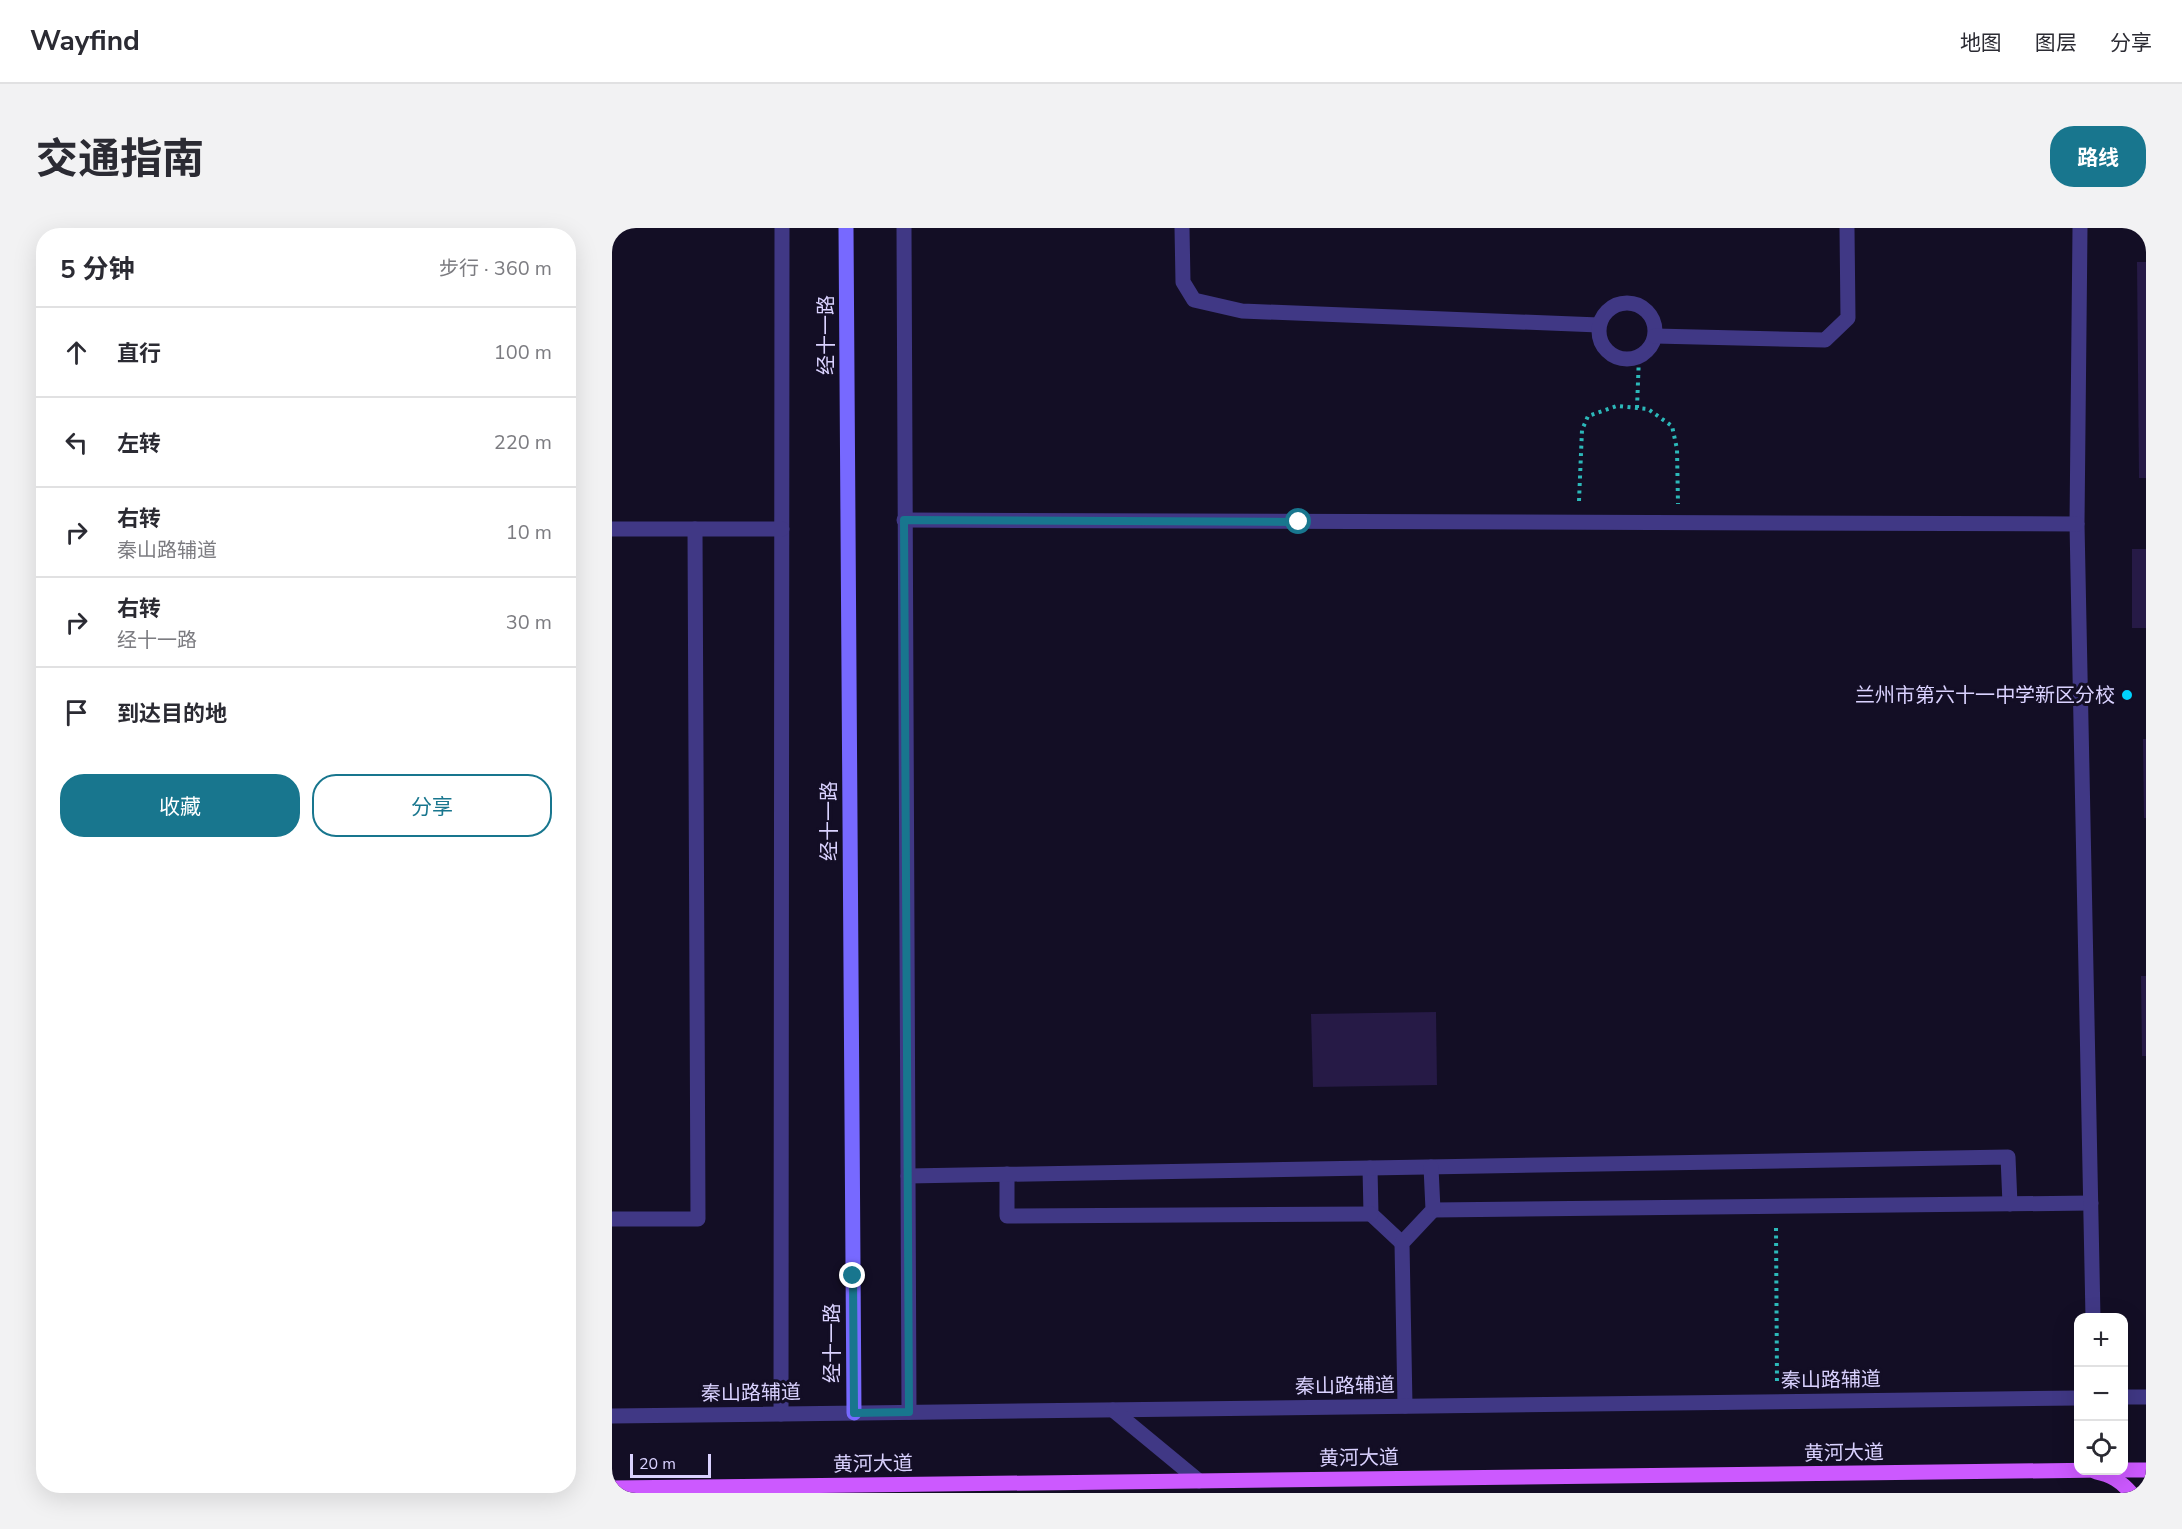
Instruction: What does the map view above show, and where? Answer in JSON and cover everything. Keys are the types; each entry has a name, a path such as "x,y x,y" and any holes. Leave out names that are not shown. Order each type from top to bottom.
{"main road":[{"path":"2128,1470 2146,1470"},
{"name":"黄河大道","path":"612,1488 2074,1471"},
{"path":"2109,1475 2123,1483 2131,1493"}],"street":[{"path":"781,1414 782,228"},
{"name":"经十一路","path":"846,228 854,1413"},
{"path":"904,228 909,1412"},
{"path":"1182,228 1183,282 1194,300 1242,311 1599,325"},
{"path":"1655,336 1825,340 1848,318 1847,228"},
{"path":"2080,228 2077,524 2093,1313"},
{"path":"1627,302 1646,309 1655,326 1655,336 1647,351 1639,356 1622,359 1606,350 1601,343 1599,325 1602,316 1609,309 1627,302"},
{"path":"904,520 2077,524"},
{"path":"612,529 782,529"},
{"path":"612,1219 698,1219 695,529"},
{"path":"908,1176 2008,1157 2010,1204"},
{"path":"1406,1406 1402,1243 1433,1210 1431,1167"},
{"path":"1370,1168 1371,1215"},
{"path":"1007,1174 1007,1216 1371,1215 1402,1243"},
{"path":"1433,1210 2091,1203"},
{"path":"2128,1397 2146,1397"},
{"name":"秦山路辅道","path":"612,1416 2074,1398"},
{"path":"1113,1410 1199,1481"}],"path":[{"path":"1637,408 1639,356"},
{"path":"1578,523 1582,430 1588,416 1617,406 1648,409 1672,426 1677,449 1678,523"},
{"path":"1776,1206 1778,1401"}],"building":[{"path":"2137,262 2146,262 2146,478 2139,478"},
{"path":"2132,549 2146,549 2146,628 2132,628"},
{"path":"2143,739 2146,739 2146,818 2144,818"},
{"path":"2141,976 2146,976 2146,1056 2142,1056"},
{"path":"1436,1012 1437,1085 1313,1087 1311,1014"}],"place":[{"name":"兰州市第六十一中学新区分校","path":"2127,695"}],"route":[{"path":"853,1276 854,1413 909,1412 904,520 1299,522"}]}
